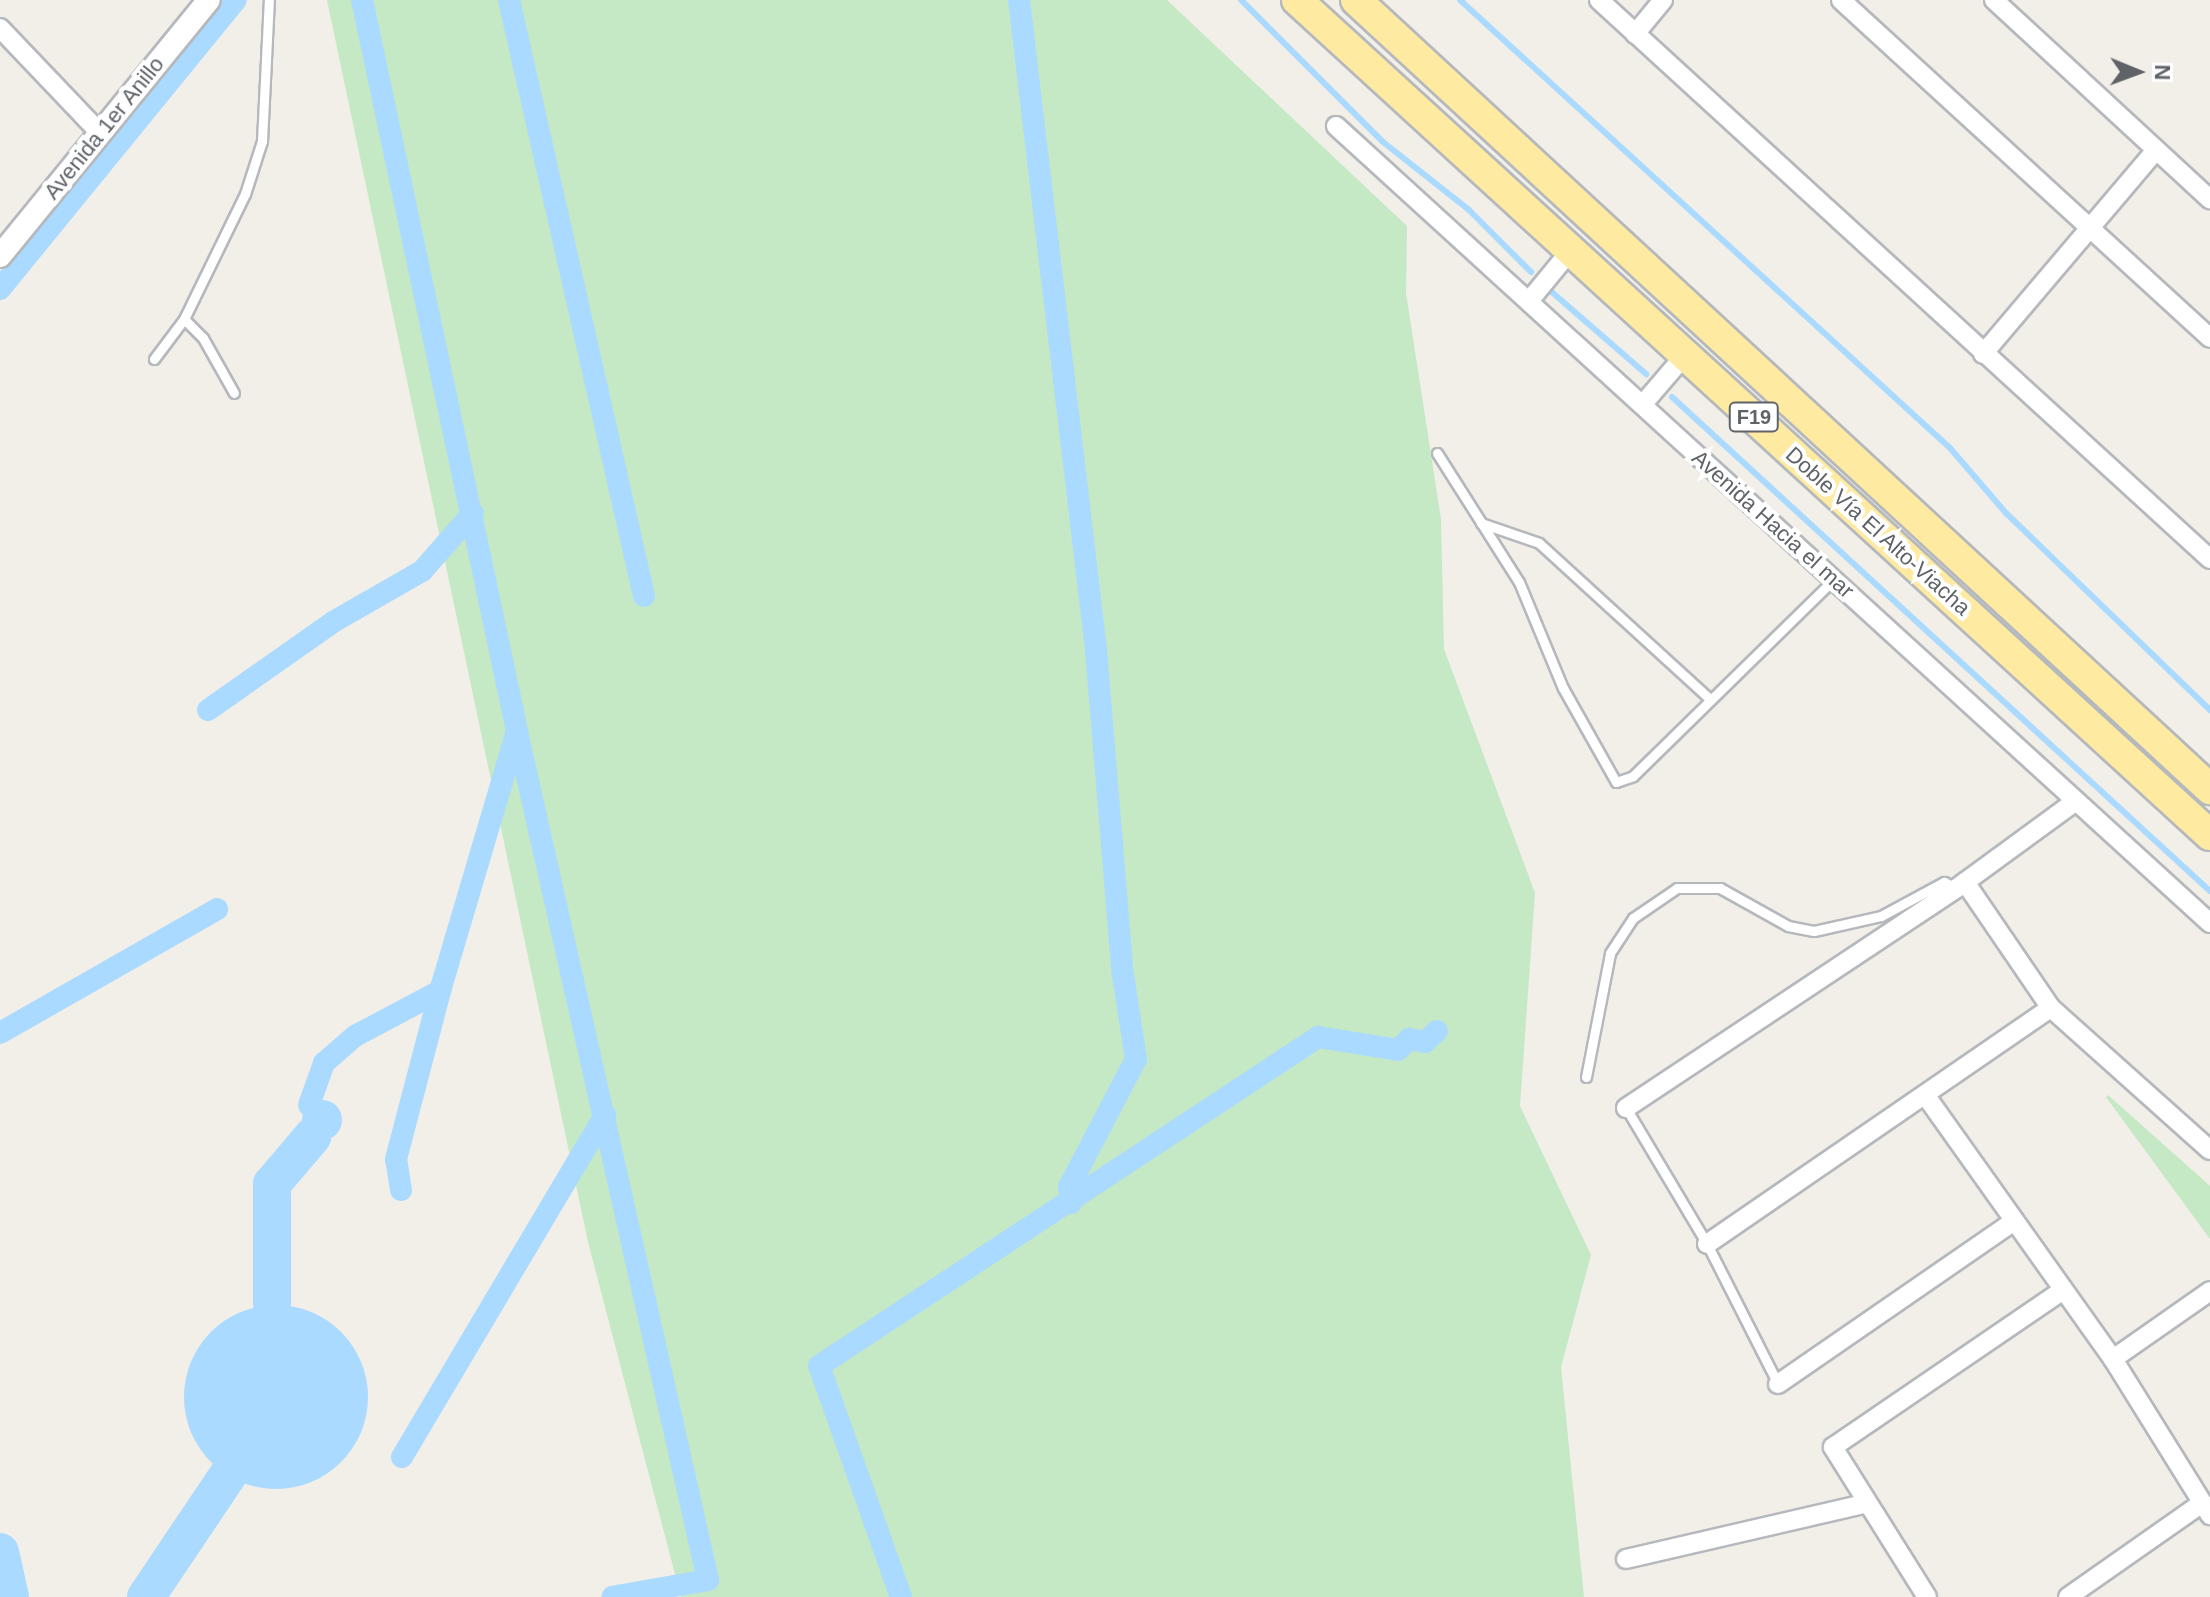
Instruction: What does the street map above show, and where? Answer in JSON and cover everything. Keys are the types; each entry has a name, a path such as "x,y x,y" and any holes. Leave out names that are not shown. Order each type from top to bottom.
{"highway":[{"name":"Doble Vía El Alto-Viacha","path":"1297,0 2210,835"},
{"name":"Doble Vía El Alto-Viacha","path":"1356,0 2210,789"}],"street":[{"name":"Avenida 1er Anillo","path":"0,256 209,0"},
{"path":"1599,0 2210,559"},
{"path":"1635,34 1663,0"},
{"path":"1841,0 2210,338"},
{"path":"1994,0 2210,199"},
{"path":"0,28 99,132"},
{"name":"Avenida Hacia el mar","path":"1336,126 2210,923"},
{"path":"1983,354 2156,150"},
{"path":"1529,301 1571,250"},
{"path":"1643,404 1685,355"},
{"path":"1626,1108 1961,885 2076,801"},
{"path":"1961,885 2051,1008 2210,1150"},
{"path":"1707,1244 2051,1008"},
{"path":"1926,1096 2113,1359 2206,1509 2070,1597"},
{"path":"1778,1384 2014,1221"},
{"path":"1927,1597 1864,1504 1833,1447 2063,1290"},
{"path":"2113,1359 2210,1291"},
{"path":"1626,1559 1864,1504"}],"lane":[{"path":"154,359 184,319 245,194 262,141 269,0"},
{"path":"184,319 203,338 234,393"},
{"path":"1437,453 1519,582 1563,688 1616,782 1633,776 1834,579"},
{"path":"1481,523 1539,543 1710,699"},
{"path":"1586,1077 1610,953 1633,918 1667,893 1720,888 1788,926 1814,931 1881,916 1944,882 1961,885"},
{"path":"1626,1108 1707,1244 1778,1384"}],"green space":[{"path":"327,0 1167,0 1407,226 1406,293 1441,519 1444,649 1535,893 1520,1106 1591,1255 1561,1367 1584,1597 681,1597 588,1242"},
{"path":"2108,1095 2210,1186 2210,1239 2106,1097"}],"water":[{"path":"322,1100 336,1106 342,1120 336,1134 322,1140 308,1134 302,1120 308,1106"},
{"path":"276,1305 311,1312 341,1332 361,1362 368,1397 361,1432 341,1462 311,1482 276,1489 241,1482 211,1462 191,1432 184,1397 191,1362 211,1332 241,1312"}],"waterway":[{"path":"0,289 236,0"},
{"path":"309,1105 324,1063 355,1036 440,991 517,731 362,0"},
{"path":"509,0 644,596"},
{"path":"1019,0 1096,650 1123,975 1136,1059 1069,1187 1071,1203"},
{"path":"1241,0 1383,142 1469,210 1531,272"},
{"path":"1460,0 1950,448 2006,513 2210,710"},
{"path":"1546,287 1646,374"},
{"path":"1672,397 2210,891"},
{"path":"208,710 333,622 422,571 473,513"},
{"path":"517,732 708,1580 612,1597"},
{"path":"0,1033 217,909"},
{"path":"401,1190 396,1159 440,991"},
{"path":"901,1597 819,1366 1318,1037 1398,1050 1409,1039 1425,1042 1437,1031"},
{"path":"402,1457 605,1115"},
{"path":"272,1304 272,1184 312,1137"},
{"path":"146,1597 228,1475"},
{"path":"0,1552 10,1597"}]}
